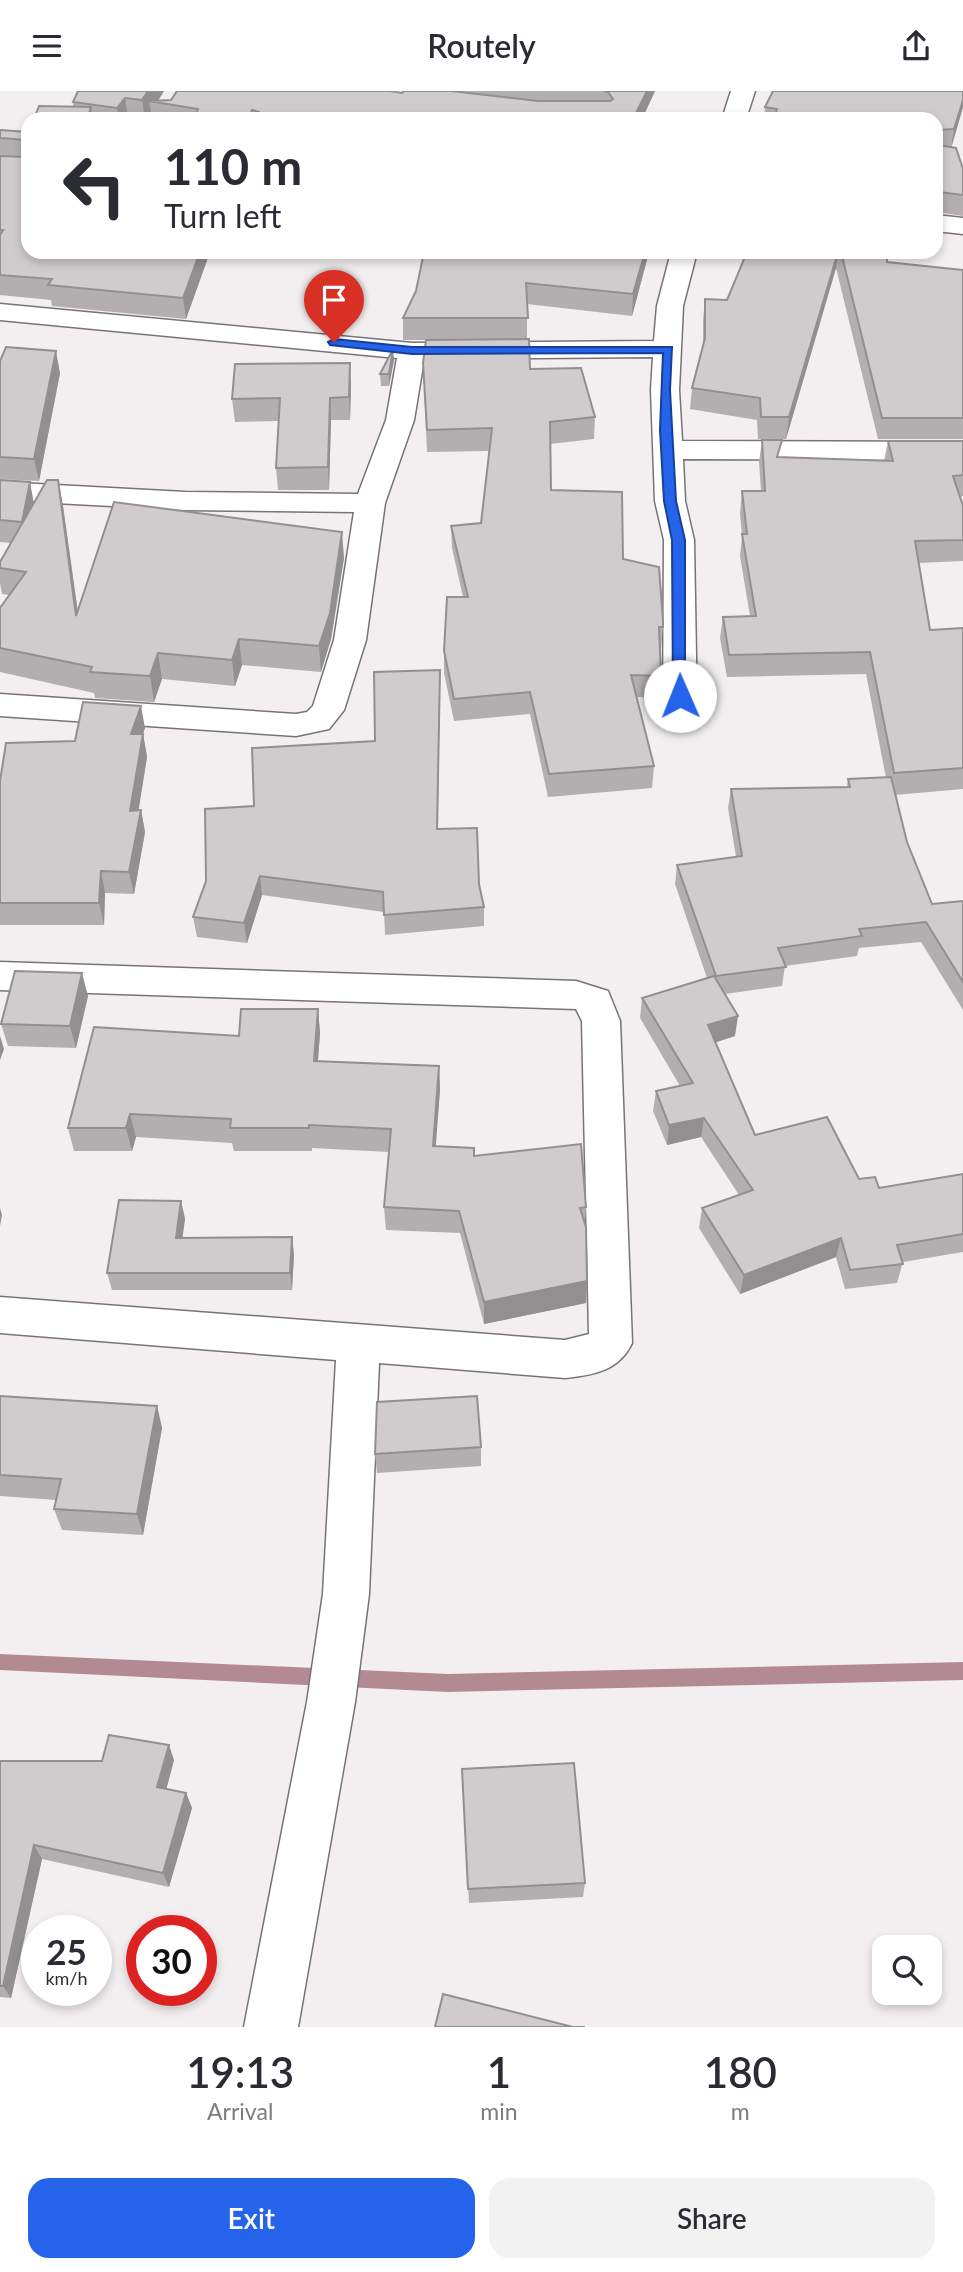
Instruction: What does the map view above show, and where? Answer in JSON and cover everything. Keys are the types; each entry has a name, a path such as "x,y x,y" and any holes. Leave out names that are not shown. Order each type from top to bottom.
{"street":[{"path":"736,112 743,91"},
{"path":"943,224 963,226"},
{"path":"680,715 678,540 670,501 665,390 670,306 682,259"},
{"path":"0,312 50,314 412,351 668,349"},
{"path":"0,705 296,725 317,721 328,710 350,640 370,503 400,420 412,351"},
{"path":"667,450 963,451"},
{"path":"0,491 185,501 370,503"},
{"path":"0,976 576,995 595,1001 601,1021 611,1343 593,1356 565,1359 0,1315"},
{"path":"271,2027 331,1702 346,1594 359,1343"}],"building":[{"path":"78,91 148,91 142,100 125,98 117,108 73,102"},
{"path":"177,91 451,91 538,101 610,101 613,99 604,91 647,91 636,112 197,112 198,109 149,101 171,100"},
{"path":"773,91 963,91 954,129 943,130 943,112 776,112 777,109 765,107"},
{"path":"39,106 91,107 89,112 37,112"},
{"path":"0,130 21,132 21,140 0,138"},
{"path":"943,146 956,148 963,169 963,195 943,192"},
{"path":"0,156 21,157 21,259 197,259 183,298 48,285 52,279 0,275 0,235 3,230 0,230"},
{"path":"423,259 643,259 633,294 526,283 528,318 403,318 416,291"},
{"path":"744,259 836,259 789,417 761,417 760,398 692,388 705,338 705,299 727,300"},
{"path":"843,259 887,259 887,262 963,270 963,418 882,418"},
{"path":"529,339 530,369 581,368 595,417 550,422 551,490 622,492 623,559 659,567 663,621 663,627 659,627 661,676 631,675 654,766 549,774 530,692 454,699 444,651 447,597 468,597 451,526 481,523 492,428 427,430 423,363 426,340"},
{"path":"6,347 56,351 34,459 0,457 0,361"},
{"path":"393,349 389,374 380,374"},
{"path":"350,363 349,397 330,398 328,467 276,468 280,398 232,399 235,364"},
{"path":"762,440 782,440 777,457 893,461 888,441 963,441 963,475 953,476 963,506 963,540 915,541 930,630 963,628 963,768 894,773 870,652 729,655 723,617 756,616 742,534 747,534 742,491 765,491"},
{"path":"0,480 30,482 22,522 0,520"},
{"path":"47,480 58,480 76,616 114,502 342,532 330,613 319,646 239,639 232,660 158,653 150,676 90,672 92,667 0,648 0,608 26,572 0,568 0,562"},
{"path":"440,670 437,829 477,828 479,884 484,907 384,915 383,892 260,876 244,923 193,917 206,881 205,809 254,806 252,748 375,741 374,672"},
{"path":"83,702 141,706 131,734 143,734 130,811 141,810 129,872 101,871 99,903 0,903 0,781 6,743 75,741"},
{"path":"891,777 907,842 932,904 963,901 963,982 926,922 859,929 862,936 778,948 786,967 716,976 677,865 742,856 731,789 850,787 848,779"},
{"path":"15,971 82,973 70,1026 1,1024"},
{"path":"714,976 738,1016 708,1025 755,1135 827,1117 859,1179 875,1177 879,1188 963,1174 963,1234 897,1245 903,1264 850,1270 841,1238 744,1275 702,1208 753,1190 704,1118 669,1125 656,1091 693,1083 642,998"},
{"path":"241,1009 318,1009 314,1061 439,1066 433,1146 474,1148 474,1156 581,1144 586,1207 580,1208 586,1227 587,1281 484,1302 459,1211 384,1207 391,1129 309,1125 309,1128 230,1128 231,1119 130,1114 126,1128 68,1128 94,1027 239,1036"},
{"path":"119,1200 181,1201 176,1238 292,1237 290,1273 107,1273"},
{"path":"0,1396 157,1406 137,1514 54,1509 61,1479 0,1475"},
{"path":"477,1396 481,1447 375,1454 377,1402"},
{"path":"109,1735 169,1745 157,1787 186,1793 163,1873 34,1845 3,1986 0,1986 0,1761 102,1761"},
{"path":"574,1763 585,1883 468,1889 462,1769"},
{"path":"443,1994 573,2027 435,2027"}],"waterway":[{"path":"0,1662 448,1683 963,1671"}],"route":[{"path":"334,342 412,351 668,349 666,430 670,501 678,540 680,696"}]}
